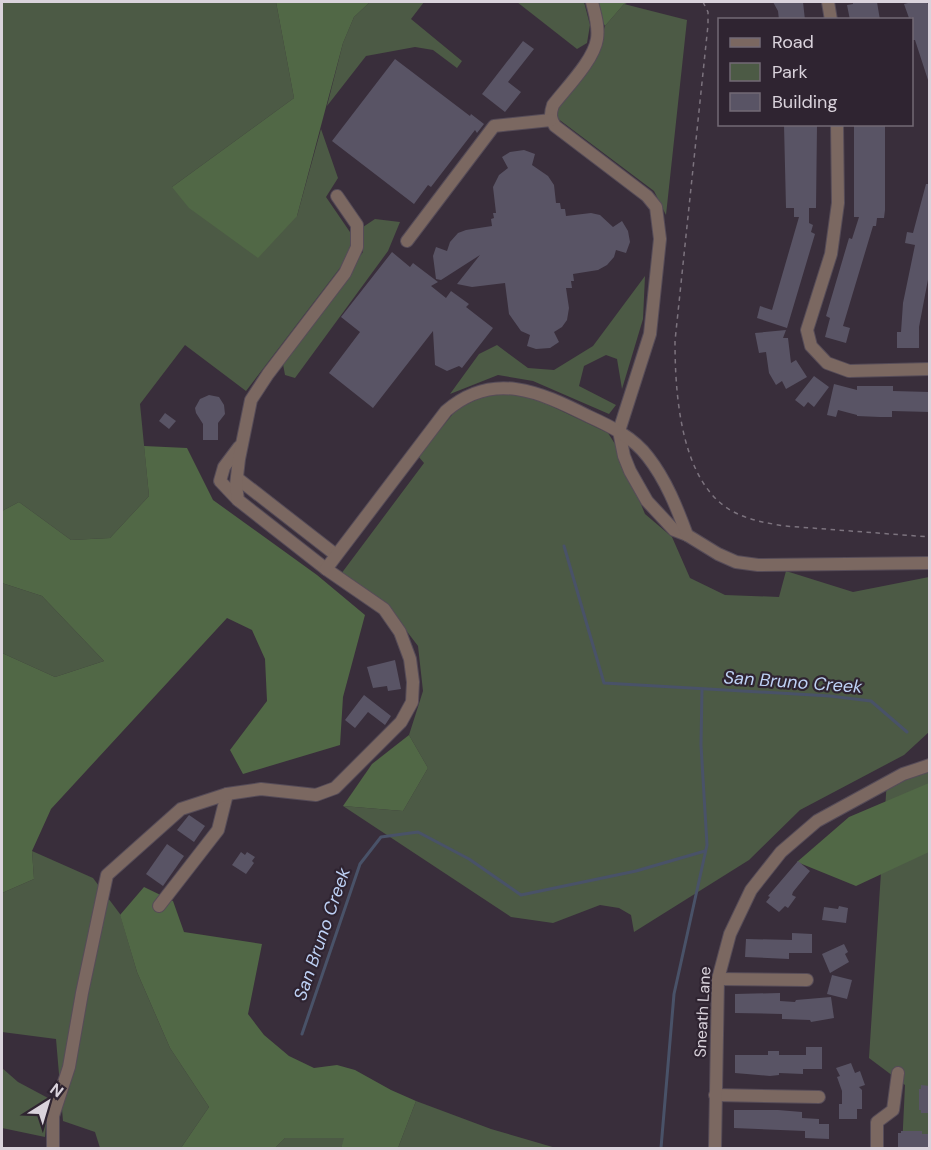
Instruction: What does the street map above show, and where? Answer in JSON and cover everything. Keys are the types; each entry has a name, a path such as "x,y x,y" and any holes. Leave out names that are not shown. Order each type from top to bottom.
{"street":[{"path":"592,2 598,28 594,50 550,112 555,126 646,196 656,207 660,239 652,323 618,431 630,471 647,501 674,530 736,562 758,565 930,563"},
{"path":"828,2 831,18"},
{"path":"407,241 494,126 551,120"},
{"path":"837,126 838,203 831,254 807,330 811,346 827,363 849,370 930,369"},
{"path":"238,500 237,478 251,400 280,357 345,273 357,247 357,225 337,196"},
{"path":"326,569 446,411 470,395 502,388 536,392 618,431 648,456 674,499 687,535"},
{"path":"53,1149 53,1116 69,1067 107,875 181,809 227,794 261,789 316,795 335,788 401,722 412,702 413,682 410,659 400,632 384,609 326,569 238,500 220,481 224,467 242,444"},
{"path":"237,478 336,555"},
{"name":"Sneath Lane","path":"715,1149 718,979 723,955 739,912 764,871 781,852 817,821 903,774 930,765"},
{"path":"159,906 218,830 227,794"},
{"path":"718,979 807,980"},
{"path":"877,1149 877,1122 893,1110 898,1073"},
{"path":"715,1095 819,1097"}],"path":[{"path":"703,2 708,12 708,25 675,341 678,407 691,456 716,498 730,510 747,518 785,526 930,537"}],"green space":[{"path":"2,2 276,2 294,98 172,187 297,216 321,129 338,178 326,197 352,235 349,256 246,391 185,345 140,404 149,496 110,538 71,540 19,502 2,511"},
{"path":"276,2 370,2 354,17 343,43 297,216 258,258 189,208 172,187 294,98"},
{"path":"370,2 424,2 411,19 462,61 457,68 433,50 415,47 366,56 327,106 343,43 354,17"},
{"path":"517,2 584,2 590,25 587,43 577,49"},
{"path":"592,2 630,2 624,4 605,26"},
{"path":"624,4 687,20 666,215 654,191 557,118 556,108 598,47 605,26"},
{"path":"375,219 400,222 388,251 295,378 285,375 283,364 363,252 363,227"},
{"path":"645,276 643,319 622,389 617,359 606,355 584,366 579,386 616,405 609,414 533,381 498,375 450,394 479,354 497,345 528,368 554,370 593,346"},
{"path":"488,394 528,395 608,433 617,447 645,514 672,537 690,578 725,595 779,597 786,571 853,592 929,577 929,732 904,755 800,810 749,860 634,932 631,915 619,908 600,905 553,923 511,917 343,806 403,811 428,768 409,735 423,691 418,646 389,608 341,574 424,463 418,456 457,409"},
{"path":"144,446 187,448 213,500 317,575 365,615 343,697 340,745 243,774 230,750 267,701 265,659 252,630 227,618 51,809 32,851 34,879 2,893 2,653 55,677 104,661 42,596 2,583 2,511 19,502 71,540 110,538 149,496"},
{"path":"2,583 42,596 104,661 55,677 2,653"},
{"path":"409,735 428,768 403,811 343,806 372,764"},
{"path":"929,765 929,1148 902,1148 905,1085 869,1058 887,779"},
{"path":"929,783 929,852 856,886 797,862 849,817"},
{"path":"32,851 93,878 120,914 137,972 170,1048 209,1107 181,1148 100,1148 95,1132 63,1121 56,1039 2,1032 2,893 34,879"},
{"path":"144,887 173,901 184,932 262,944 248,1014 264,1035 289,1056 314,1068 337,1065 355,1070 416,1101 398,1148 341,1148 344,1138 285,1138 275,1148 181,1148 209,1107 170,1048 137,972 120,915"},
{"path":"2,1068 18,1082 48,1098 45,1137 2,1128"},
{"path":"416,1101 491,1129 556,1148 398,1148"},
{"path":"285,1138 345,1138 341,1148 275,1148"}],"building":[{"path":"773,2 803,2 805,18 779,18"},
{"path":"853,2 877,2 880,18 850,18 847,5"},
{"path":"927,2 930,9 930,80 928,80 915,40 913,40 913,18 909,18 904,4"},
{"path":"523,41 534,49 508,82 521,92 505,112 482,94"},
{"path":"395,59 484,124 477,133 475,130 431,187 428,185 414,204 332,141"},
{"path":"784,126 817,126 816,208 809,208 809,223 813,225 811,232 815,234 787,328 757,318 760,306 772,310 799,217 794,217 794,208 786,208"},
{"path":"854,126 885,126 884,218 877,218 876,226 873,226 843,326 850,328 846,343 825,337 830,318 826,316 849,238 852,239 859,217 854,217"},
{"path":"524,150 535,154 532,165 548,176 554,185 556,203 560,203 561,209 565,209 566,216 591,213 600,215 613,227 622,221 628,231 630,242 626,253 616,250 614,257 607,265 598,270 573,274 572,288 566,288 569,308 567,320 554,332 559,342 550,348 536,349 527,346 530,335 521,331 509,314 505,283 472,287 457,284 480,255 441,280 436,279 433,256 436,247 447,251 450,242 458,233 492,226 491,219 494,218 493,213 496,213 493,187 499,175 508,168 502,157 510,152"},
{"path":"926,184 930,184 930,269 919,327 919,348 897,348 897,332 901,332 903,303 915,245 905,243 907,232 913,233"},
{"path":"392,252 410,267 413,263 438,282 431,286 446,298 451,291 469,304 466,307 493,328 462,368 459,366 447,371 435,365 433,331 373,408 329,373 360,332 341,317"},
{"path":"786,330 783,338 788,338 791,363 796,360 807,377 786,389 782,381 776,385 769,373 766,352 759,353 755,333"},
{"path":"814,376 829,387 814,407 808,402 804,407 795,400"},
{"path":"834,384 857,390 857,386 893,386 893,391 930,392 930,412 892,411 892,417 880,417 857,416 838,410 836,417 827,415"},
{"path":"209,395 219,397 224,405 225,414 218,423 218,440 203,440 203,424 195,408 200,399"},
{"path":"165,413 176,421 169,429 159,421"},
{"path":"395,660 401,689 388,691 387,686 373,688 367,667"},
{"path":"364,695 391,716 385,725 368,712 355,728 345,720"},
{"path":"189,815 205,826 194,842 177,830"},
{"path":"167,844 184,856 163,886 146,874"},
{"path":"241,852 245,855 247,852 255,857 252,861 254,863 246,874 232,865"},
{"path":"798,861 810,871 793,892 792,895 796,897 788,908 785,906 779,912 766,902 770,897 768,896"},
{"path":"839,906 848,908 846,923 822,920 824,907 838,909"},
{"path":"792,933 812,934 812,953 789,953 789,959 745,957 746,939 792,940"},
{"path":"844,944 849,962 830,973 822,954"},
{"path":"832,975 852,980 847,999 827,994"},
{"path":"780,993 780,1001 795,1002 796,1000 831,997 834,1018 811,1022 810,1020 782,1019 782,1014 735,1013 735,994"},
{"path":"806,1047 822,1047 822,1069 803,1069 803,1074 779,1073 779,1075 770,1076 735,1073 735,1055 768,1055 768,1051 779,1051 779,1055 806,1055"},
{"path":"851,1063 855,1073 860,1071 865,1085 859,1087 862,1090 862,1109 857,1109 857,1119 839,1119 842,1091 837,1077 840,1076 836,1068"},
{"path":"921,1085 930,1086 930,1113 921,1113 919,1110"},
{"path":"734,1110 802,1112 802,1118 819,1119 819,1124 829,1124 829,1139 805,1138 805,1131 734,1128"},
{"path":"922,1131 922,1134 930,1134 930,1149 898,1149 898,1133"}],"waterway":[{"name":"San Bruno Creek","path":"564,546 604,683 830,696 871,701 907,732"},
{"name":"San Bruno Creek","path":"661,1148 674,994 707,845 701,745 702,689"},
{"name":"San Bruno Creek","path":"302,1034 360,864 381,837 418,832 469,859 521,895 636,871 705,851"}]}
